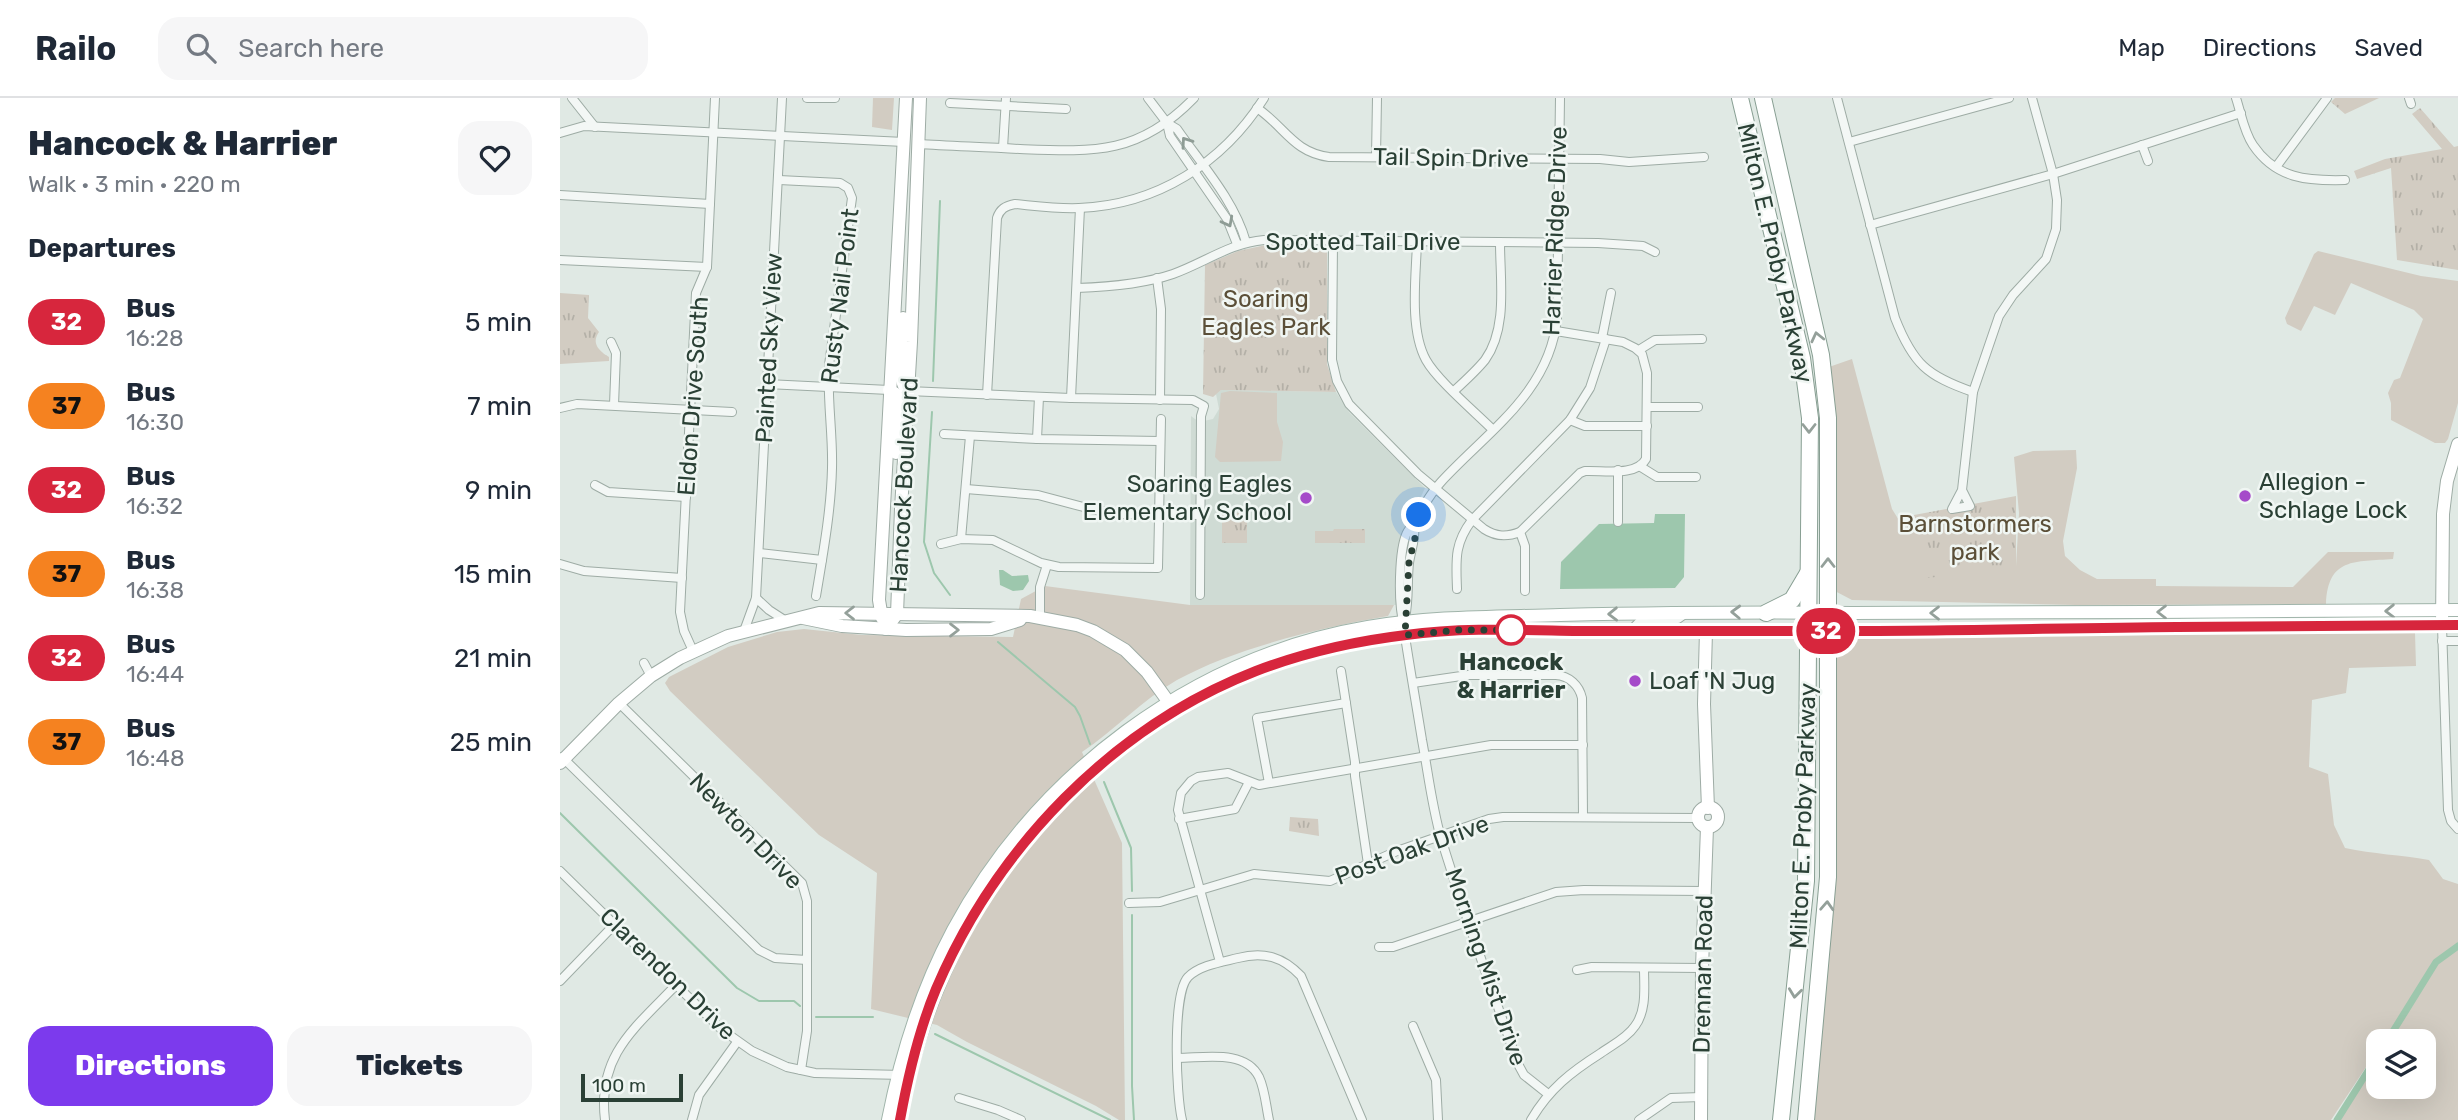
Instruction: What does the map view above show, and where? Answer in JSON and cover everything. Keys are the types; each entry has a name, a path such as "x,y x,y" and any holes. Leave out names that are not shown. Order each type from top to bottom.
{"highway":[{"name":"Milton E. Proby Parkway","path":"1740,98 1802,358 1810,418 1806,881 1781,1120"},
{"name":"Milton E. Proby Parkway","path":"1763,98 1821,355 1828,418 1828,877 1806,1120"},
{"path":"1766,613 1792,600 1809,571"}],"main road":[{"name":"Hancock Boulevard","path":"886,629 897,614 914,249 906,237 911,143 908,98"},
{"name":"Hancock Boulevard","path":"886,629 880,613 889,390 899,241 911,143 920,98"},
{"path":"899,241 903,297 900,375 903,387 908,391"},
{"path":"889,390 896,394 898,405 896,474 901,509"},
{"path":"2442,625 2444,498 2458,444"},
{"path":"1404,629 1465,617 1688,612 2458,610"},
{"path":"561,759 619,703 652,676 693,651 744,631 819,613 1035,618 1077,625 1125,650 1147,672 1171,707"},
{"path":"803,618 842,626 886,629 991,629 1035,618"},
{"path":"888,1120 903,1075 916,1011 944,946 995,863 1024,827 1078,772 1123,732 1171,707 1238,665 1278,650 1350,631 1404,629 1828,631 2458,625"},
{"name":"Drennan Road","path":"1701,1120 1703,823 1713,826 1718,818 1714,809 1708,808 1704,704 1706,631"},
{"path":"901,1120 903,1075"}],"street":[{"path":"572,98 595,127"},
{"name":"Eldon Drive South","path":"693,651 682,621 682,578 696,293 707,267 715,98"},
{"name":"Painted Sky View","path":"744,631 757,598 782,98"},
{"path":"807,98 835,98"},
{"path":"1148,98 1167,123 1177,129 1239,220 1242,243"},
{"path":"560,133 584,126 1080,151 1127,143 1167,123 1194,98"},
{"path":"987,396 996,218 1000,206 1015,204 1080,208 1108,205 1170,186 1195,172 1229,144 1264,98"},
{"path":"1376,157 1377,98"},
{"name":"Harrier Ridge Drive","path":"1404,629 1408,606 1409,562 1416,534 1414,524 1435,489 1527,396 1538,380 1556,331 1560,98"},
{"path":"1837,98 1895,318 1906,348 1926,370 1947,383 1973,392"},
{"path":"1849,142 2009,98"},
{"path":"1962,490 1973,392 1999,316 2013,295 2046,259 2056,229 2057,200 2053,174 2032,98"},
{"path":"2236,98 2252,143 2267,161 2287,174 2312,181 2345,180"},
{"path":"2276,167 2326,98"},
{"path":"1003,148 1005,102"},
{"path":"950,103 1005,102 1066,109"},
{"name":"Tail Spin Drive","path":"1257,108 1274,119 1290,140 1307,151 1329,157 1629,162 1704,157"},
{"path":"1870,225 2053,174 2241,113"},
{"path":"1167,123 1170,136 1242,243"},
{"path":"2142,145 2148,161"},
{"name":"Rusty Nail Point","path":"779,180 840,183 851,192 827,387 832,470 816,596"},
{"path":"560,195 710,204"},
{"path":"1071,398 1080,208"},
{"path":"1333,241 1332,360 1340,390 1354,410 1435,489 1472,520 1496,535 1509,536 1520,532 1585,471 1642,467 1657,477 1696,477"},
{"path":"1417,242 1416,320 1419,342 1430,366 1493,430"},
{"name":"Spotted Tail Drive","path":"1077,288 1157,278 1175,273 1242,243 1557,243 1643,246 1655,252"},
{"path":"1454,391 1486,359 1497,335 1500,243"},
{"path":"560,260 707,267"},
{"path":"1157,278 1161,309 1160,400"},
{"path":"1457,589 1458,545 1472,520 1570,420 1590,388 1604,338 1611,293"},
{"path":"1556,331 1604,338 1629,344 1639,350 1647,365 1646,459 1642,467"},
{"path":"1639,350 1655,340 1702,340"},
{"path":"611,342 616,353 614,405"},
{"path":"767,384 889,390"},
{"path":"908,391 987,396 1193,400 1204,405 1201,416 1200,595"},
{"path":"1037,439 1040,397"},
{"path":"560,408 578,404 732,412"},
{"path":"1647,407 1698,407"},
{"path":"941,544 961,539 993,540 1047,565 1059,567 1158,568 1161,419"},
{"path":"1570,420 1585,426 1647,426"},
{"path":"944,434 1160,442"},
{"path":"961,539 970,436"},
{"path":"1618,470 1619,522"},
{"path":"595,485 608,492 686,496"},
{"path":"966,489 1038,495 1105,512 1200,515"},
{"path":"1520,532 1525,546 1525,591"},
{"path":"759,553 822,560"},
{"path":"560,564 584,571 682,578"},
{"path":"1035,618 1047,565"},
{"path":"757,598 786,621"},
{"path":"1630,631 1640,621 1678,620 1688,612"},
{"path":"2442,625 2448,810 2456,828"},
{"name":"Morning Mist Drive","path":"1404,629 1441,837 1520,1070 1548,1094"},
{"path":"2442,641 2458,641"},
{"path":"644,663 652,676"},
{"path":"1341,671 1368,864"},
{"path":"1413,683 1479,674 1556,674 1576,679 1582,698 1583,816"},
{"name":"Newton Drive","path":"619,703 802,883 807,901 807,1031 801,1070"},
{"path":"1269,783 1257,718 1346,703"},
{"path":"1220,962 1179,819 1178,801 1191,780 1227,773 1259,785 1491,746 1583,745"},
{"path":"561,759 759,950 775,958 807,960"},
{"path":"1179,819 1235,809 1249,782"},
{"name":"Post Oak Drive","path":"1129,903 1160,902 1254,874 1330,881 1397,851 1489,819 1503,817 1583,816 1703,823"},
{"name":"Clarendon Drive","path":"560,871 737,1042 770,1060 801,1070 903,1075"},
{"path":"1378,947 1393,947 1556,892 1704,891"},
{"path":"560,981 615,924"},
{"path":"1182,1120 1178,1099 1178,1006 1183,984 1193,973 1220,962 1262,954 1282,960 1293,967 1307,988 1362,1120"},
{"path":"1577,970 1592,967 1702,968"},
{"path":"1531,1120 1548,1094 1563,1079 1623,1038 1635,1026 1644,1002 1644,968"},
{"path":"605,1120 604,1088 615,1053 622,1041 676,985"},
{"path":"1413,1026 1436,1080 1438,1120"},
{"path":"692,1120 699,1096 737,1042"},
{"path":"1178,1058 1241,1056 1260,1079 1269,1120"},
{"path":"1639,1120 1671,1098 1701,1097"},
{"path":"959,1098 1021,1120"}],"shaded area":[{"name":"Soaring Eagles Elementary School","path":"1221,390 1336,392 1349,412 1425,488 1404,533 1398,605 1190,605 1191,416 1199,422 1213,419 1219,409 1216,394"},
{"path":"1655,514 1685,514 1684,577 1675,588 1560,589 1561,562 1599,524 1654,523"},
{"path":"999,570 1012,576 1028,575 1029,581 1023,590 1013,591 1000,585"}],"green space":[{"path":"873,98 894,98 892,130 872,127"},
{"path":"2335,98 2379,98 2345,114 2331,102"},
{"path":"2420,108 2454,147 2458,146 2458,270 2397,260 2391,168 2357,179 2354,171 2385,159 2442,149 2412,114"},
{"name":"Soaring Eagles Park","path":"1266,245 1324,246 1327,249 1327,364 1336,392 1221,390 1213,397 1203,394 1205,265 1238,251"},
{"path":"2318,251 2421,276 2458,281 2458,403 2445,443 2435,443 2391,420 2388,393 2394,380 2400,378 2423,319 2414,310 2351,283 2335,315 2314,306 2301,331 2287,324 2285,318 2314,254"},
{"path":"560,293 589,295 588,318 599,332 597,346 609,357 609,361 560,364"},
{"path":"1852,359 1892,509 1915,546 2016,566 2019,513 2014,457 2033,451 2076,450 2077,468 2063,541 2065,556 2080,570 2097,579 2156,579 2156,586 2293,587 2328,552 2394,552 2393,559 2356,562 2338,570 2328,589 2326,604 2076,605 1852,600 1833,590 1829,367"},
{"path":"1221,393 1277,393 1277,422 1283,442 1281,461 1220,462 1215,457"},
{"name":"Barnstormers park","path":"2016,496 2016,566 1928,578 1898,518"},
{"path":"1222,513 1247,513 1247,543 1222,543"},
{"path":"1365,529 1365,543 1315,543 1315,531"},
{"path":"1045,586 1190,605 1394,605 1388,616 1280,640 1200,669 1164,688 1082,752 1122,843 1125,1120 1119,1120 937,1025 871,1009 877,873 819,835 670,691 665,683 669,677 728,647 777,632 804,629 862,635 1013,637 1021,599"},
{"path":"2415,633 2416,666 2349,668 2346,693 2312,700 2309,767 2328,774 2334,825 2345,848 2429,860 2443,879 2458,884 2458,1120 2337,1120 2366,1074 2366,1099 2436,1099 2436,1029 2394,1029 2417,990 2391,1029 2366,1029 2366,1067 2331,1120 1811,1120 1831,920 1837,649 1843,636"},
{"path":"1290,817 1318,819 1319,836 1289,831"}],"waterway":[{"path":"933,381 940,201"},
{"path":"932,412 924,542 934,573 950,595"},
{"path":"998,642 1075,707 1090,744"},
{"path":"1104,782 1131,848 1132,891"},
{"path":"560,813 737,988 759,1001 794,1001 800,1006"},
{"path":"1132,915 1134,1120"},
{"path":"2394,1029 2436,962 2458,946"},
{"path":"816,1017 873,1017"},
{"path":"935,1034 1110,1120"},
{"path":"2337,1120 2366,1074"}],"bus line":[{"name":"32","path":"900,1120 908,1080 934,992 987,893 1027,839 1060,802 1109,758 1175,711 1256,671 1280,663 1381,639 1460,630 1851,631 2458,625"}],"place":[{"name":"Allegion - Schlage Lock","path":"2245,496"},
{"name":"Soaring Eagles Elementary School","path":"1306,498"},
{"name":"Hancock & Harrier","path":"1511,630"},
{"name":"Loaf 'N Jug","path":"1635,681"}],"route":[{"path":"1419,515 1414,524 1416,534 1409,562 1405,635 1460,630 1511,630"}]}
